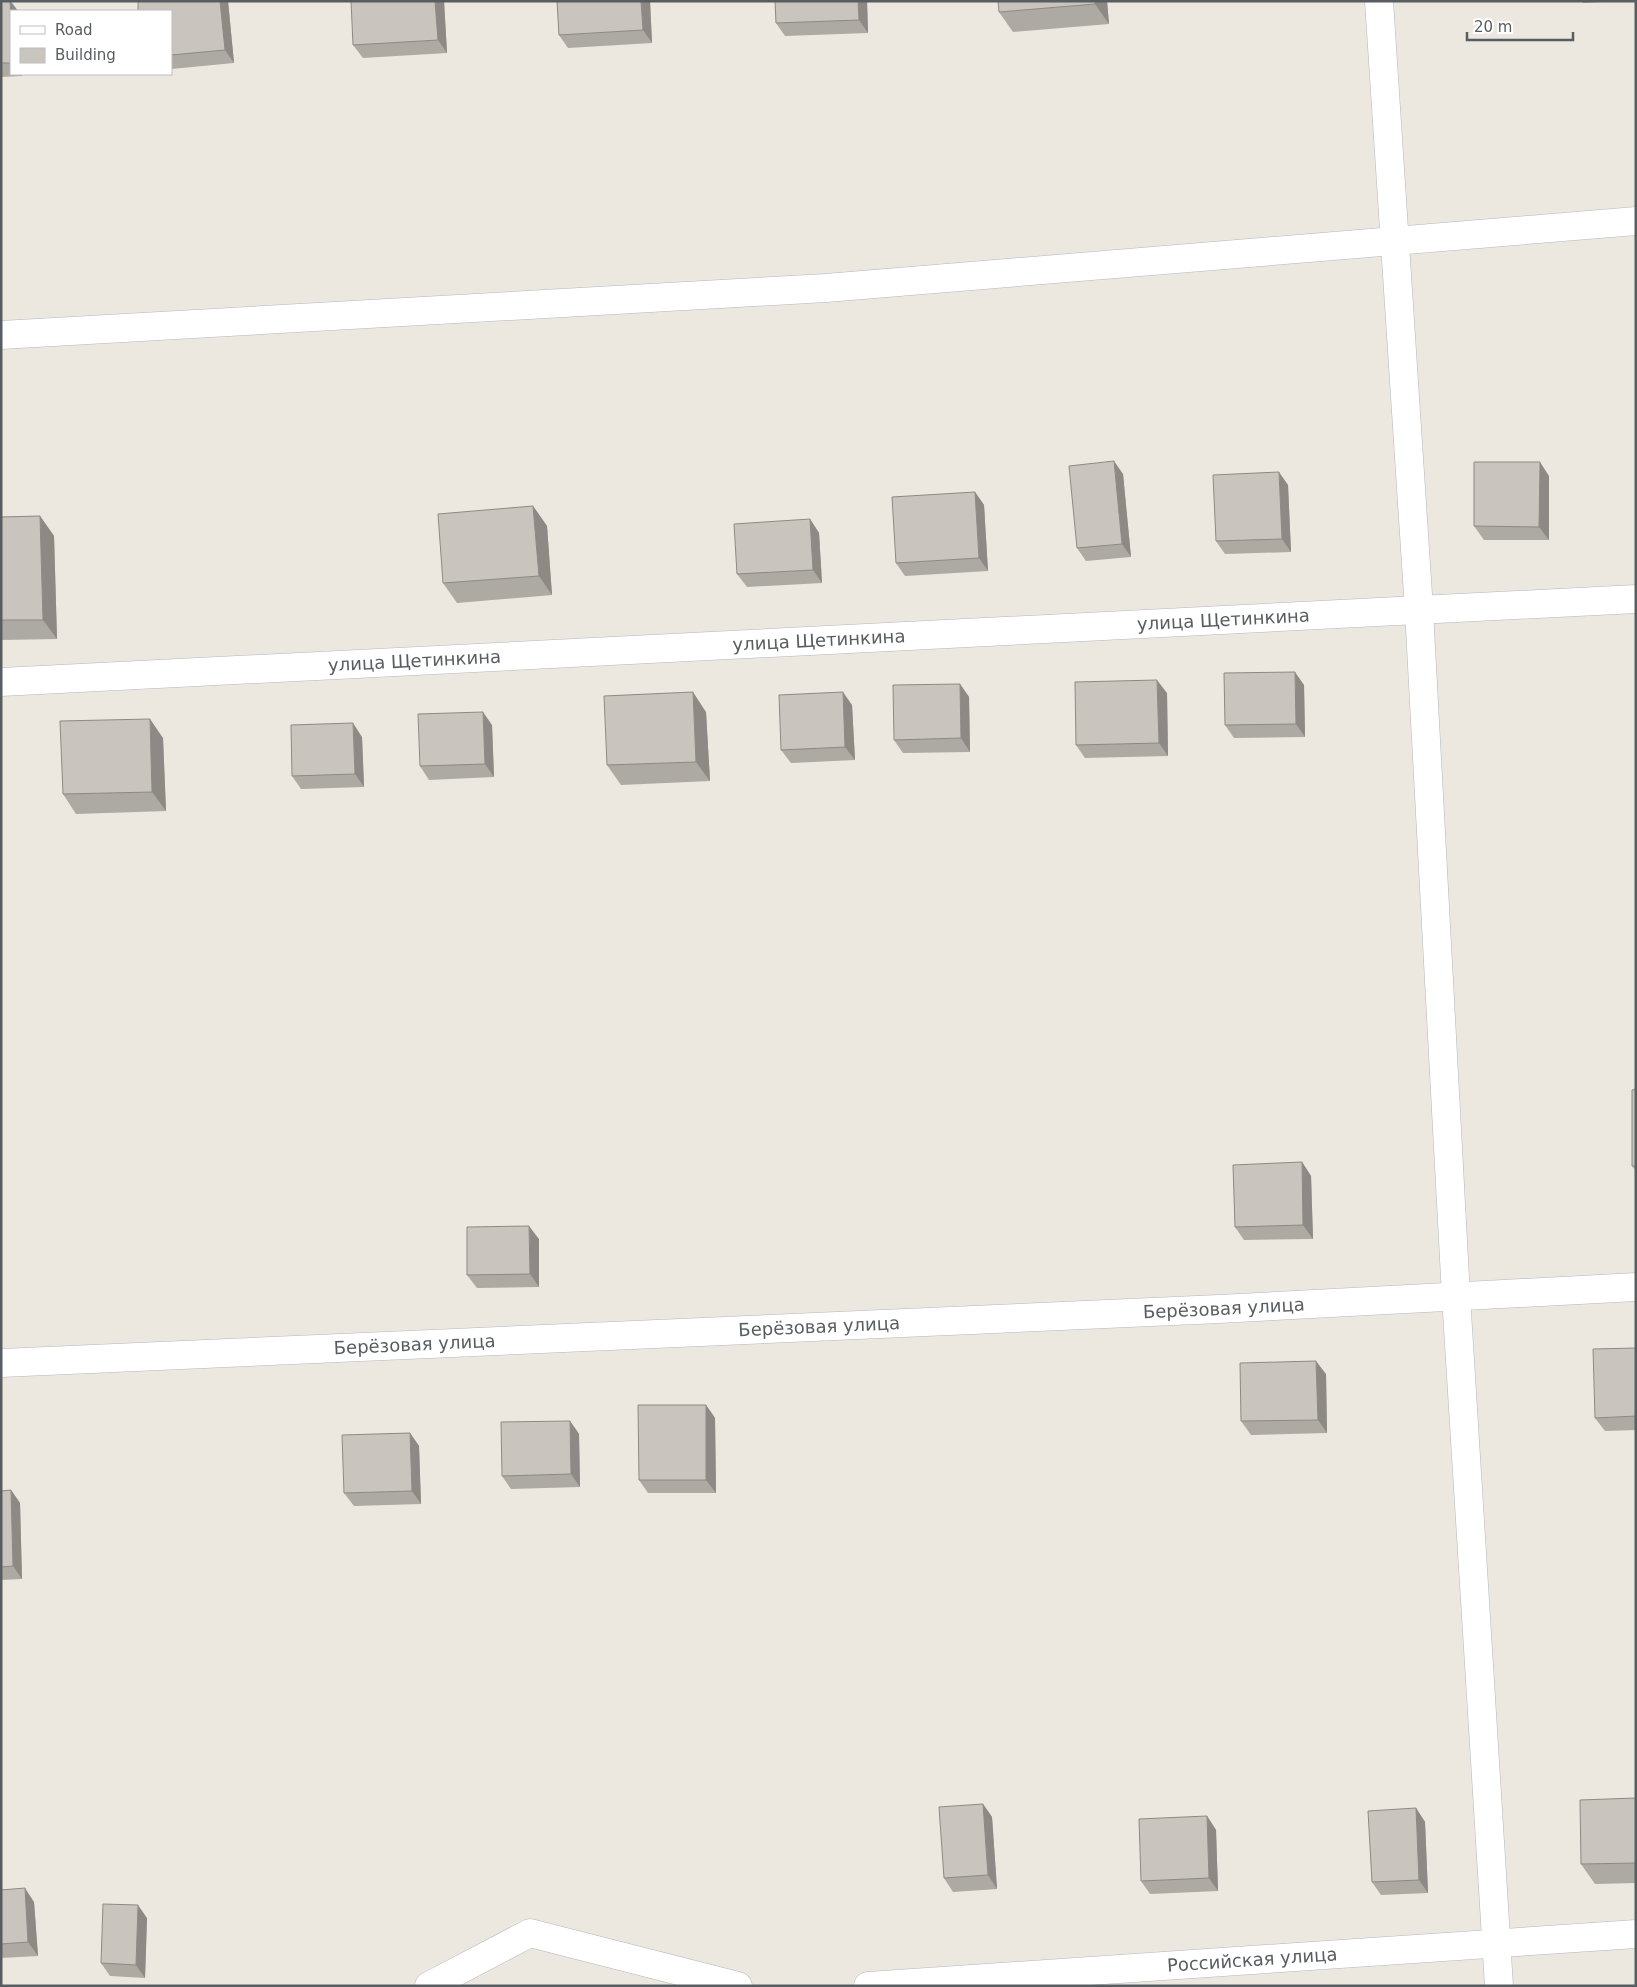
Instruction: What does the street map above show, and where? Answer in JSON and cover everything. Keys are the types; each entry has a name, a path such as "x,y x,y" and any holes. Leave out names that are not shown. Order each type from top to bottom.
{"street":[{"path":"1379,1 1419,610 1456,1296 1499,1986"},
{"path":"1,335 826,288 1636,221"},
{"name":"улица Щетинкина","path":"1,682 1636,599"},
{"name":"Берёзовая улица","path":"1,1363 1209,1309 1636,1287"},
{"path":"429,1986 530,1933 738,1986"},
{"name":"Российская улица","path":"868,1986 1636,1934"}],"building":[{"path":"1,1 10,1 10,63 1,63"},
{"path":"138,1 220,1 225,50 172,55 172,10 138,10"},
{"path":"351,1 435,1 438,40 353,45"},
{"path":"557,1 641,1 643,30 559,35"},
{"path":"775,1 858,1 859,20 776,23"},
{"path":"998,1 1095,1 1095,4 999,12"},
{"path":"1114,461 1122,544 1077,548 1069,466"},
{"path":"1474,462 1540,462 1539,527 1474,526"},
{"path":"1279,472 1282,539 1216,541 1213,475"},
{"path":"975,492 979,558 896,563 892,497"},
{"path":"533,506 539,576 443,583 438,514"},
{"path":"40,516 43,620 1,620 1,517"},
{"path":"810,519 813,570 737,574 734,524"},
{"path":"1295,672 1296,724 1225,725 1224,673"},
{"path":"1157,680 1159,743 1076,745 1075,682"},
{"path":"960,684 961,738 894,740 893,685"},
{"path":"693,692 696,762 607,765 604,696"},
{"path":"843,692 845,747 781,750 779,695"},
{"path":"483,712 485,764 420,766 418,714"},
{"path":"150,719 152,792 63,794 60,721"},
{"path":"353,723 355,774 292,776 291,725"},
{"path":"1636,1089 1636,1166 1632,1166 1632,1090"},
{"path":"1302,1162 1303,1225 1235,1227 1233,1165"},
{"path":"529,1226 530,1274 467,1275 467,1227"},
{"path":"1636,1348 1636,1416 1595,1418 1593,1349"},
{"path":"1316,1361 1318,1420 1241,1421 1240,1363"},
{"path":"638,1405 706,1405 706,1480 639,1480"},
{"path":"570,1421 571,1474 502,1476 501,1422"},
{"path":"410,1433 412,1491 344,1493 342,1435"},
{"path":"11,1490 13,1566 1,1567 1,1491"},
{"path":"1636,1798 1636,1863 1581,1864 1580,1800"},
{"path":"983,1804 988,1875 944,1878 939,1807"},
{"path":"1416,1808 1419,1880 1372,1882 1368,1811"},
{"path":"1207,1816 1209,1878 1141,1881 1139,1819"},
{"path":"25,1888 28,1942 1,1944 1,1890"},
{"path":"103,1904 138,1905 136,1965 101,1963"}]}
